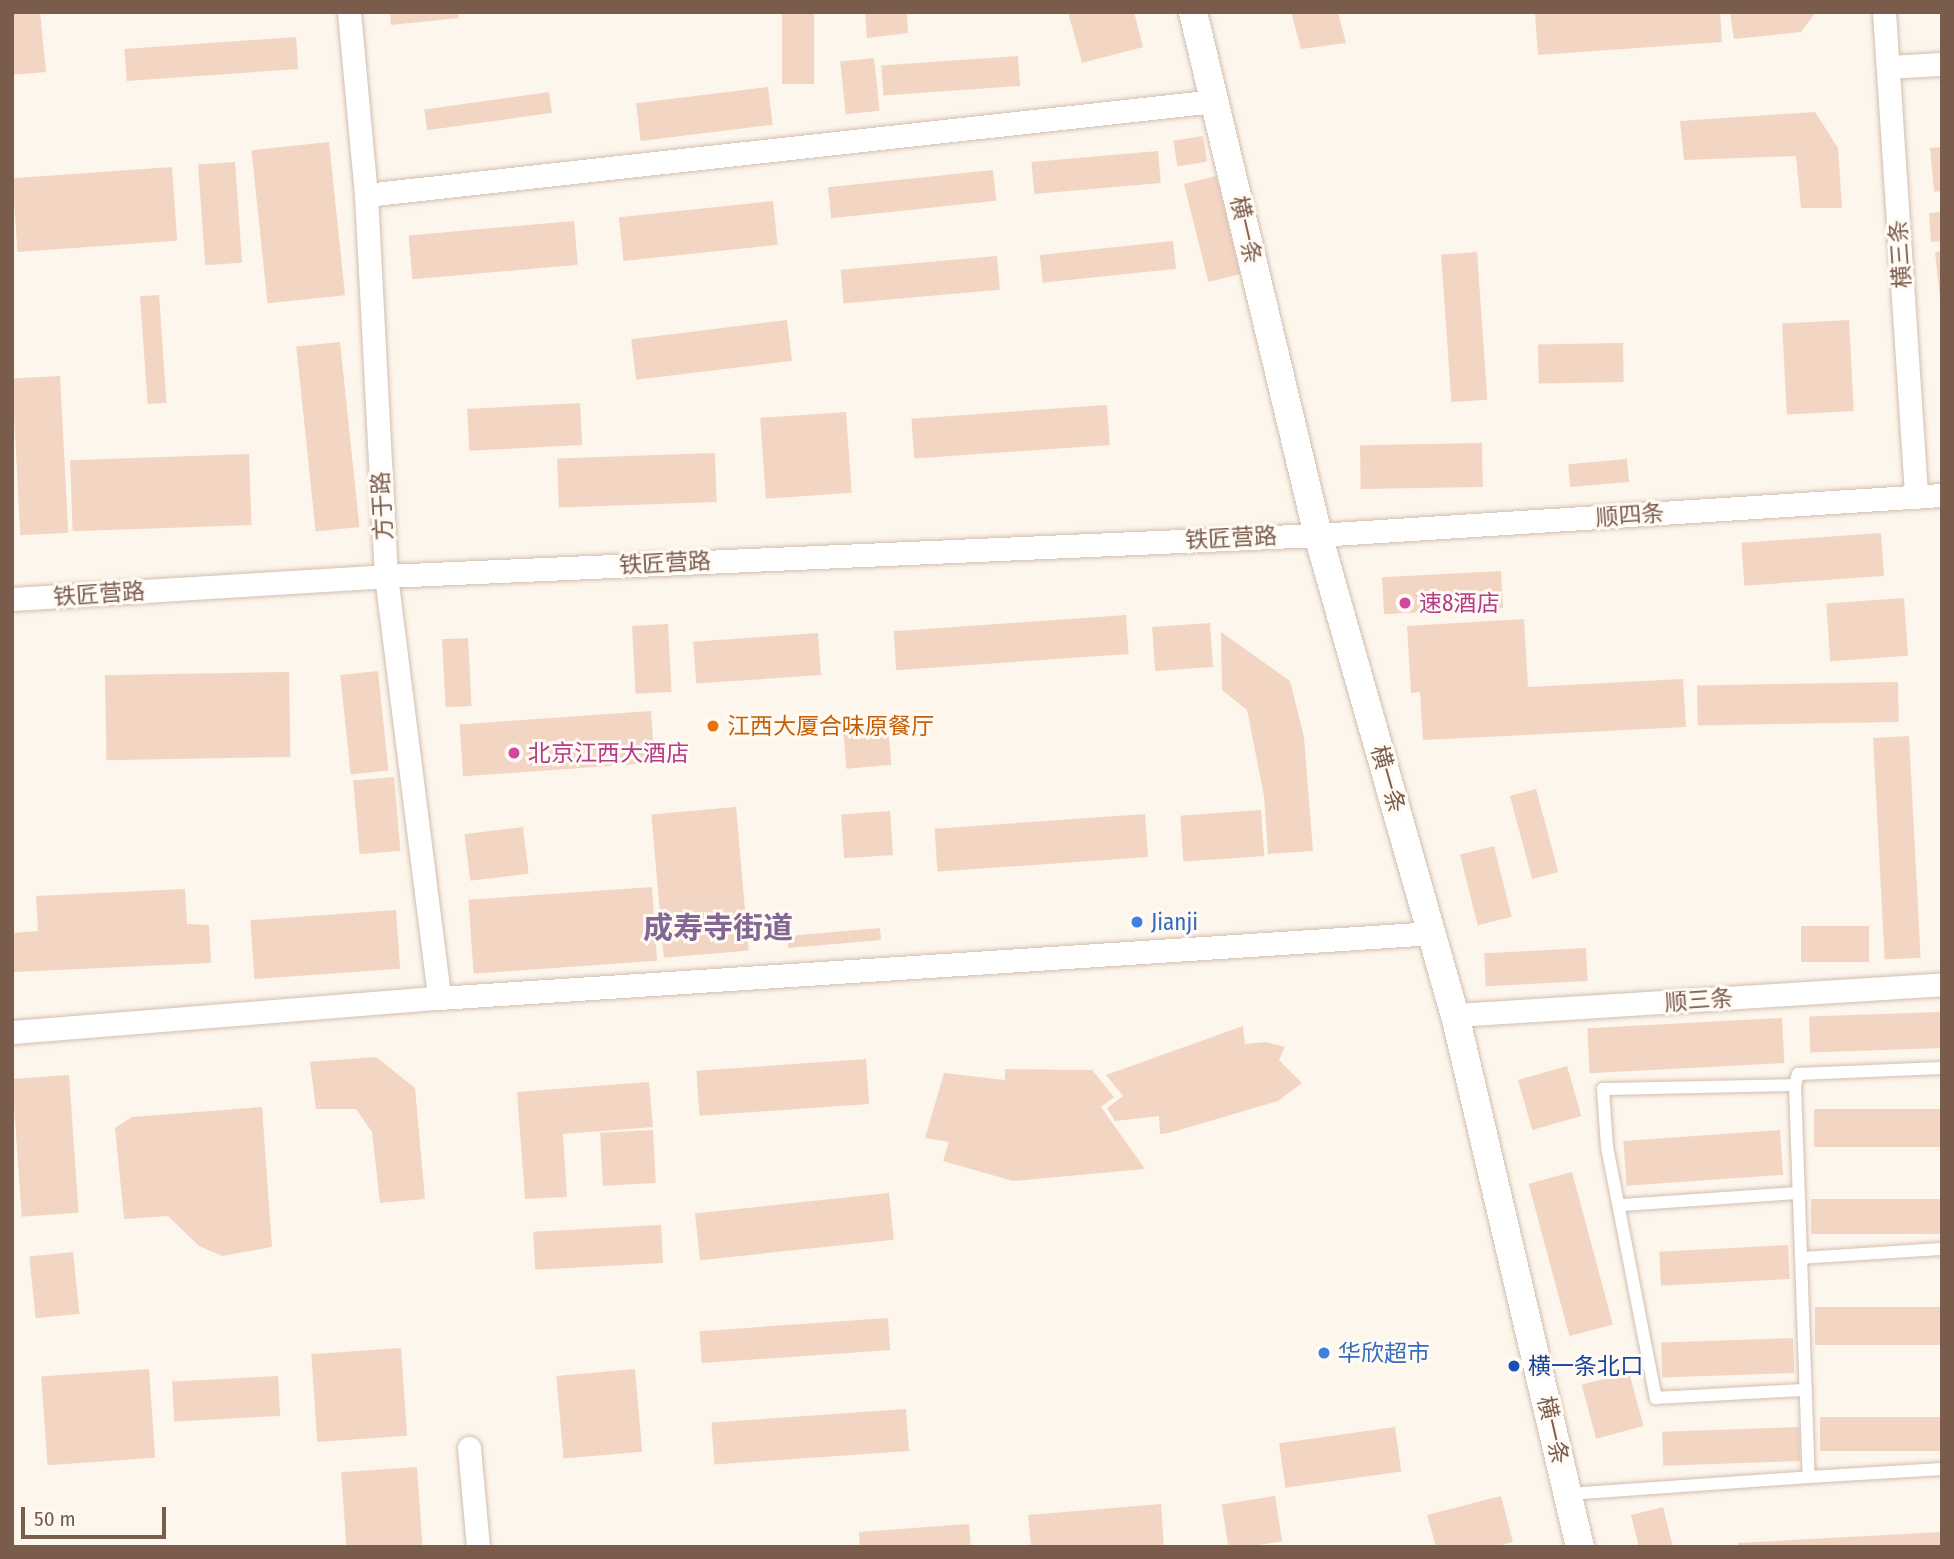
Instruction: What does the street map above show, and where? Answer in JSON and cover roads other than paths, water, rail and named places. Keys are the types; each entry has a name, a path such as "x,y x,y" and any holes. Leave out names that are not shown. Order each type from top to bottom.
{"street":[{"name":"方于路","path":"349,12 366,195 386,576 439,999"},
{"name":"横一条","path":"1193,12 1318,535 1455,1015 1580,1547"},
{"name":"横三条","path":"1885,12 1916,497"},
{"path":"1888,66 1942,64"},
{"path":"366,195 1215,101"},
{"name":"顺四条","path":"1318,535 1942,495"},
{"name":"铁匠营路","path":"12,599 386,576 1318,535"},
{"path":"12,1032 439,999 1433,933"},
{"name":"顺三条","path":"1455,1015 1942,984"},
{"path":"469,1448 478,1547"}],"lane":[{"path":"1809,1477 1795,1084 1798,1074 1942,1068"},
{"path":"1795,1084 1603,1089 1607,1147 1621,1205 1656,1398 1806,1390"},
{"path":"1621,1205 1799,1194"},
{"path":"1801,1258 1942,1249"},
{"path":"1568,1494 1942,1469"}],"place":[{"name":"速8酒店","path":"1405,603"},
{"name":"江西大厦合味原餐厅","path":"713,726"},
{"name":"北京江西大酒店","path":"514,753"},
{"name":"Jianji","path":"1137,922"},
{"name":"华欣超市","path":"1324,1353"},
{"name":"横一条北口","path":"1514,1366"}],"district":[{"name":"成寿寺街道","path":"718,928"}]}
